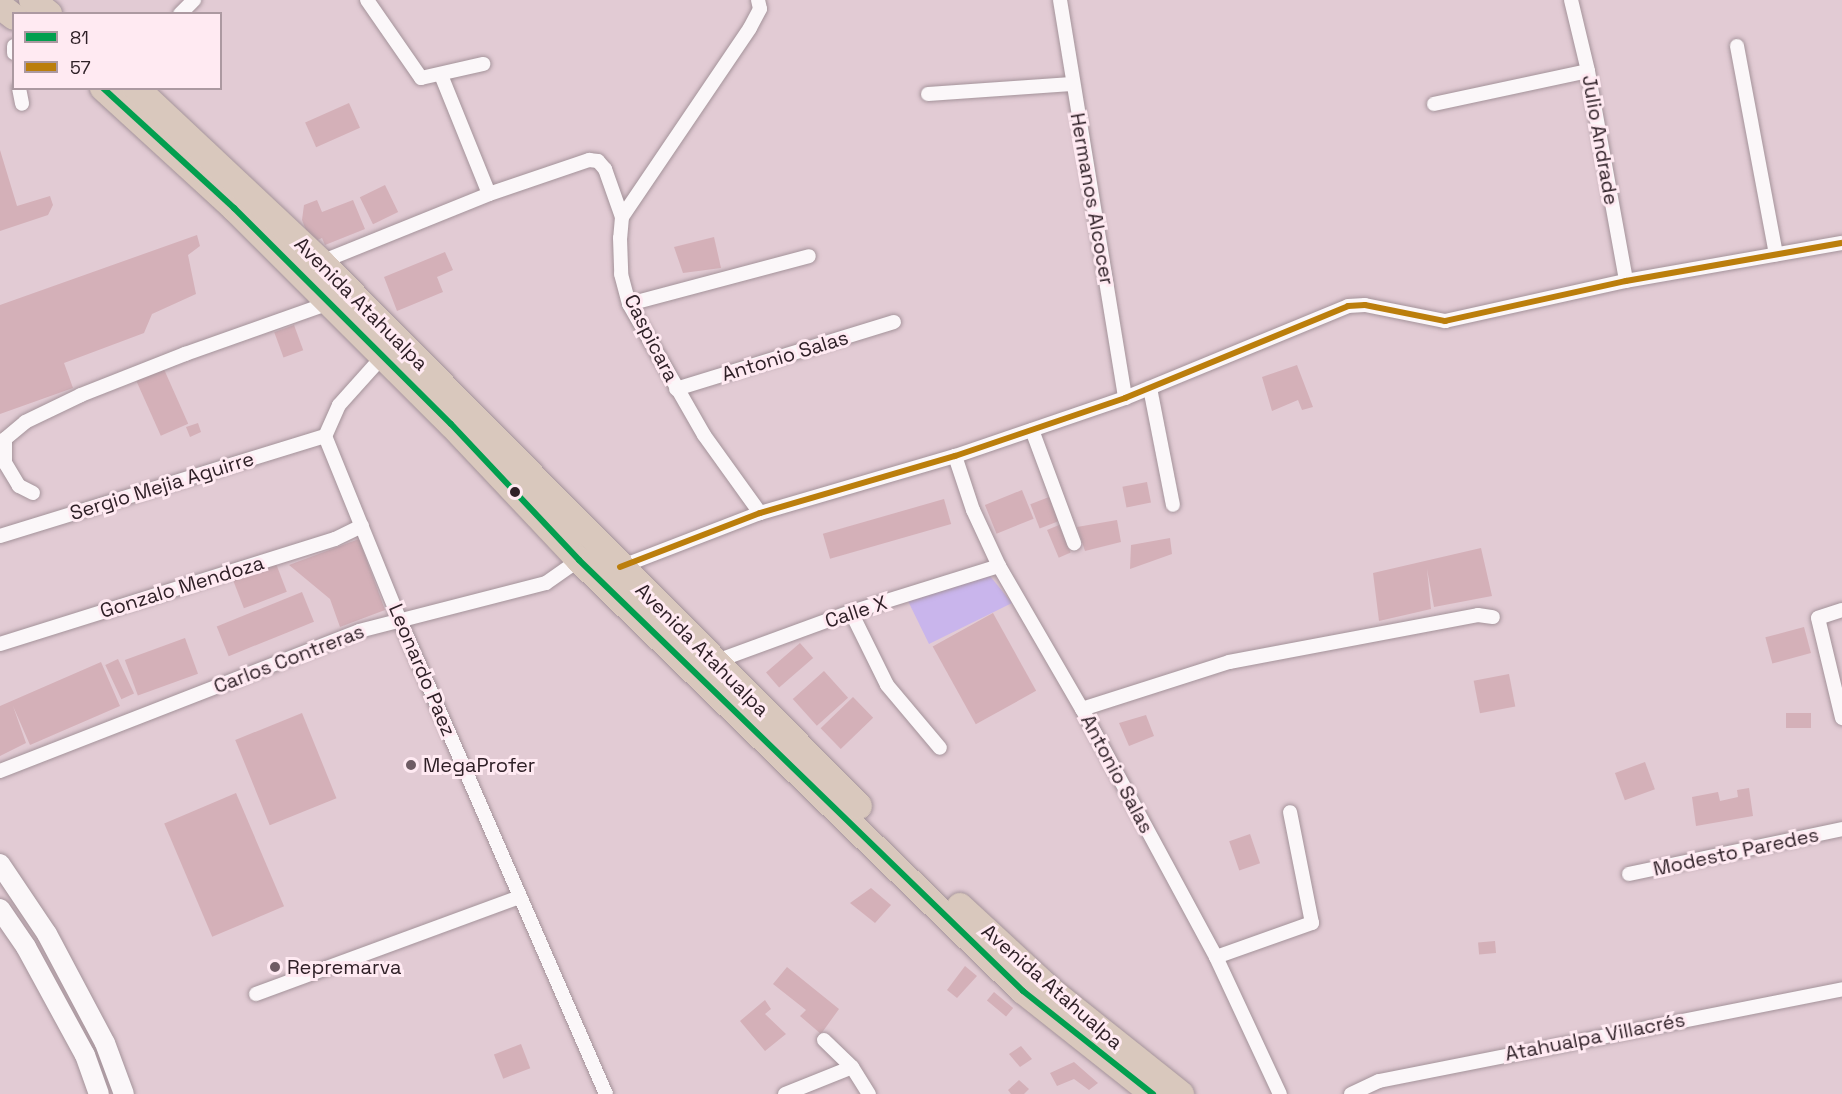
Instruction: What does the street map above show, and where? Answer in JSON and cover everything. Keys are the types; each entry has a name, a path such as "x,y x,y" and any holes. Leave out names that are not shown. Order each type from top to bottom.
{"highway":[{"path":"32,0 47,12"},
{"name":"Avenida Atahualpa","path":"105,90 234,208 383,356 579,560 1023,991 1153,1094"},
{"name":"Avenida Atahualpa","path":"138,90 321,262 620,567 944,892 1053,992 1181,1094"}],"main road":[{"path":"0,864 52,944 105,1043 124,1094"},
{"path":"0,909 26,947 86,1055 99,1094"}],"street":[{"path":"182,12 194,0"},
{"path":"367,0 417,73 427,79 483,64"},
{"path":"622,217 750,28 759,9 758,0"},
{"name":"Hermanos Alcocer","path":"1060,0 1125,398"},
{"name":"Julio Andrade","path":"1571,0 1588,71 1626,280"},
{"path":"1737,46 1776,254"},
{"path":"1434,104 1588,71"},
{"path":"441,75 489,194"},
{"path":"928,94 1072,84"},
{"path":"19,90 22,104"},
{"path":"321,262 489,194 589,160 598,161 622,217"},
{"name":"Caspicara","path":"622,217 621,274 629,304 676,389 760,513"},
{"path":"620,567 760,513 955,456 1125,398 1348,306 1365,305 1445,321 1626,280 1842,243"},
{"path":"629,304 809,256"},
{"path":"33,493 20,486 5,463 5,439 25,422 164,362 329,303"},
{"name":"Antonio Salas","path":"676,389 894,322"},
{"path":"325,436 339,405 383,356"},
{"path":"1150,388 1173,505"},
{"path":"1032,430 1074,543"},
{"name":"Leonardo Paez","path":"325,436 399,618 606,1094"},
{"name":"Sergio Mejia Aguirre","path":"0,536 325,436"},
{"name":"Antonio Salas","path":"955,456 973,510 999,566 1082,709 1216,957 1280,1094"},
{"name":"Gonzalo Mendoza","path":"0,644 335,539 362,526"},
{"name":"Carlos Contreras","path":"0,771 399,618 546,583 564,574 579,560"},
{"name":"Calle X","path":"714,662 851,612 999,566"},
{"path":"1842,610 1818,618 1842,718"},
{"path":"851,612 887,685 939,747"},
{"path":"1082,709 1229,662 1478,615 1493,617"},
{"path":"1216,957 1312,923 1290,812"},
{"name":"Modesto Paredes","path":"1629,874 1842,829"},
{"path":"256,994 520,897"},
{"name":"Atahualpa Villacrés","path":"1351,1094 1379,1081 1842,989"},
{"path":"824,1040 852,1067 869,1094"},
{"path":"785,1094 852,1067"}],"shaded area":[{"path":"990,576 1012,603 929,644 907,599"}],"building":[{"path":"349,103 360,128 316,147 305,123"},
{"path":"0,150 17,206 50,196 53,205 48,215 0,231"},
{"path":"385,185 398,212 373,224 360,197"},
{"path":"317,200 322,212 353,200 365,229 325,245 322,238 311,243 302,220 304,205"},
{"path":"197,235 200,246 188,255 196,294 152,314 144,333 64,363 73,388 0,414 0,305"},
{"path":"714,237 721,268 683,273 674,247"},
{"path":"445,252 453,270 437,277 443,292 397,311 384,277"},
{"path":"294,325 303,350 284,358 274,332"},
{"path":"1297,365 1313,407 1302,410 1298,400 1272,411 1262,377"},
{"path":"163,367 188,424 161,436 136,379"},
{"path":"198,423 201,432 190,437 186,427"},
{"path":"1147,482 1151,503 1126,507 1122,487"},
{"path":"1022,490 1034,519 997,534 985,505"},
{"path":"1049,497 1058,521 1040,528 1030,504"},
{"path":"944,499 951,524 830,559 823,534"},
{"path":"1117,520 1121,542 1085,551 1077,527"},
{"path":"1059,525 1071,553 1059,558 1047,530"},
{"path":"1170,538 1172,554 1130,569 1131,545"},
{"path":"359,539 385,610 340,627 330,599 289,565"},
{"path":"1481,548 1492,596 1434,607 1427,569 1431,609 1379,621 1373,573"},
{"path":"275,561 287,592 244,608 232,577"},
{"path":"302,592 314,622 229,656 217,626"},
{"path":"993,613 1036,691 976,724 933,646"},
{"path":"1804,627 1811,653 1772,663 1765,637"},
{"path":"185,638 198,674 138,696 125,660"},
{"path":"800,643 813,658 779,688 766,673"},
{"path":"118,659 134,693 121,699 105,665"},
{"path":"101,662 120,706 30,745 13,706 26,743 0,756 0,706"},
{"path":"824,671 848,698 817,726 793,699"},
{"path":"1509,674 1515,706 1480,713 1474,681"},
{"path":"853,697 873,718 841,749 821,728"},
{"path":"302,713 336,798 270,825 235,740"},
{"path":"1786,713 1811,713 1811,728 1786,728"},
{"path":"1146,715 1154,736 1129,746 1119,723"},
{"path":"1645,762 1655,789 1625,800 1615,773"},
{"path":"1749,788 1753,816 1696,826 1692,797 1718,792 1720,801 1738,797 1737,790"},
{"path":"236,793 284,906 212,937 164,823"},
{"path":"1250,834 1260,863 1239,870 1229,841"},
{"path":"871,888 891,905 875,923 850,903"},
{"path":"1495,941 1496,953 1479,954 1478,942"},
{"path":"965,966 977,976 957,998 947,990"},
{"path":"787,967 839,1009 821,1034 800,1016 806,1010 773,984"},
{"path":"994,992 1013,1008 1006,1016 987,1000"},
{"path":"765,1000 771,1009 765,1014 786,1034 765,1051 740,1021"},
{"path":"521,1044 530,1068 503,1079 494,1054"},
{"path":"1021,1046 1032,1059 1020,1067 1009,1054"},
{"path":"1074,1062 1098,1083 1089,1090 1074,1079 1057,1086 1050,1073"},
{"path":"1019,1080 1029,1089 1024,1094 1011,1094 1008,1090"}],"transit line":[{"name":"81","path":"105,90 234,208 451,424 579,560 1023,991 1153,1094"},
{"name":"57","path":"620,567 760,513 955,456 1125,398 1348,306 1365,305 1445,321 1626,281 1842,243"}],"place":[{"name":"MegaProfer","path":"411,765"},
{"name":"Repremarva","path":"275,967"}]}
